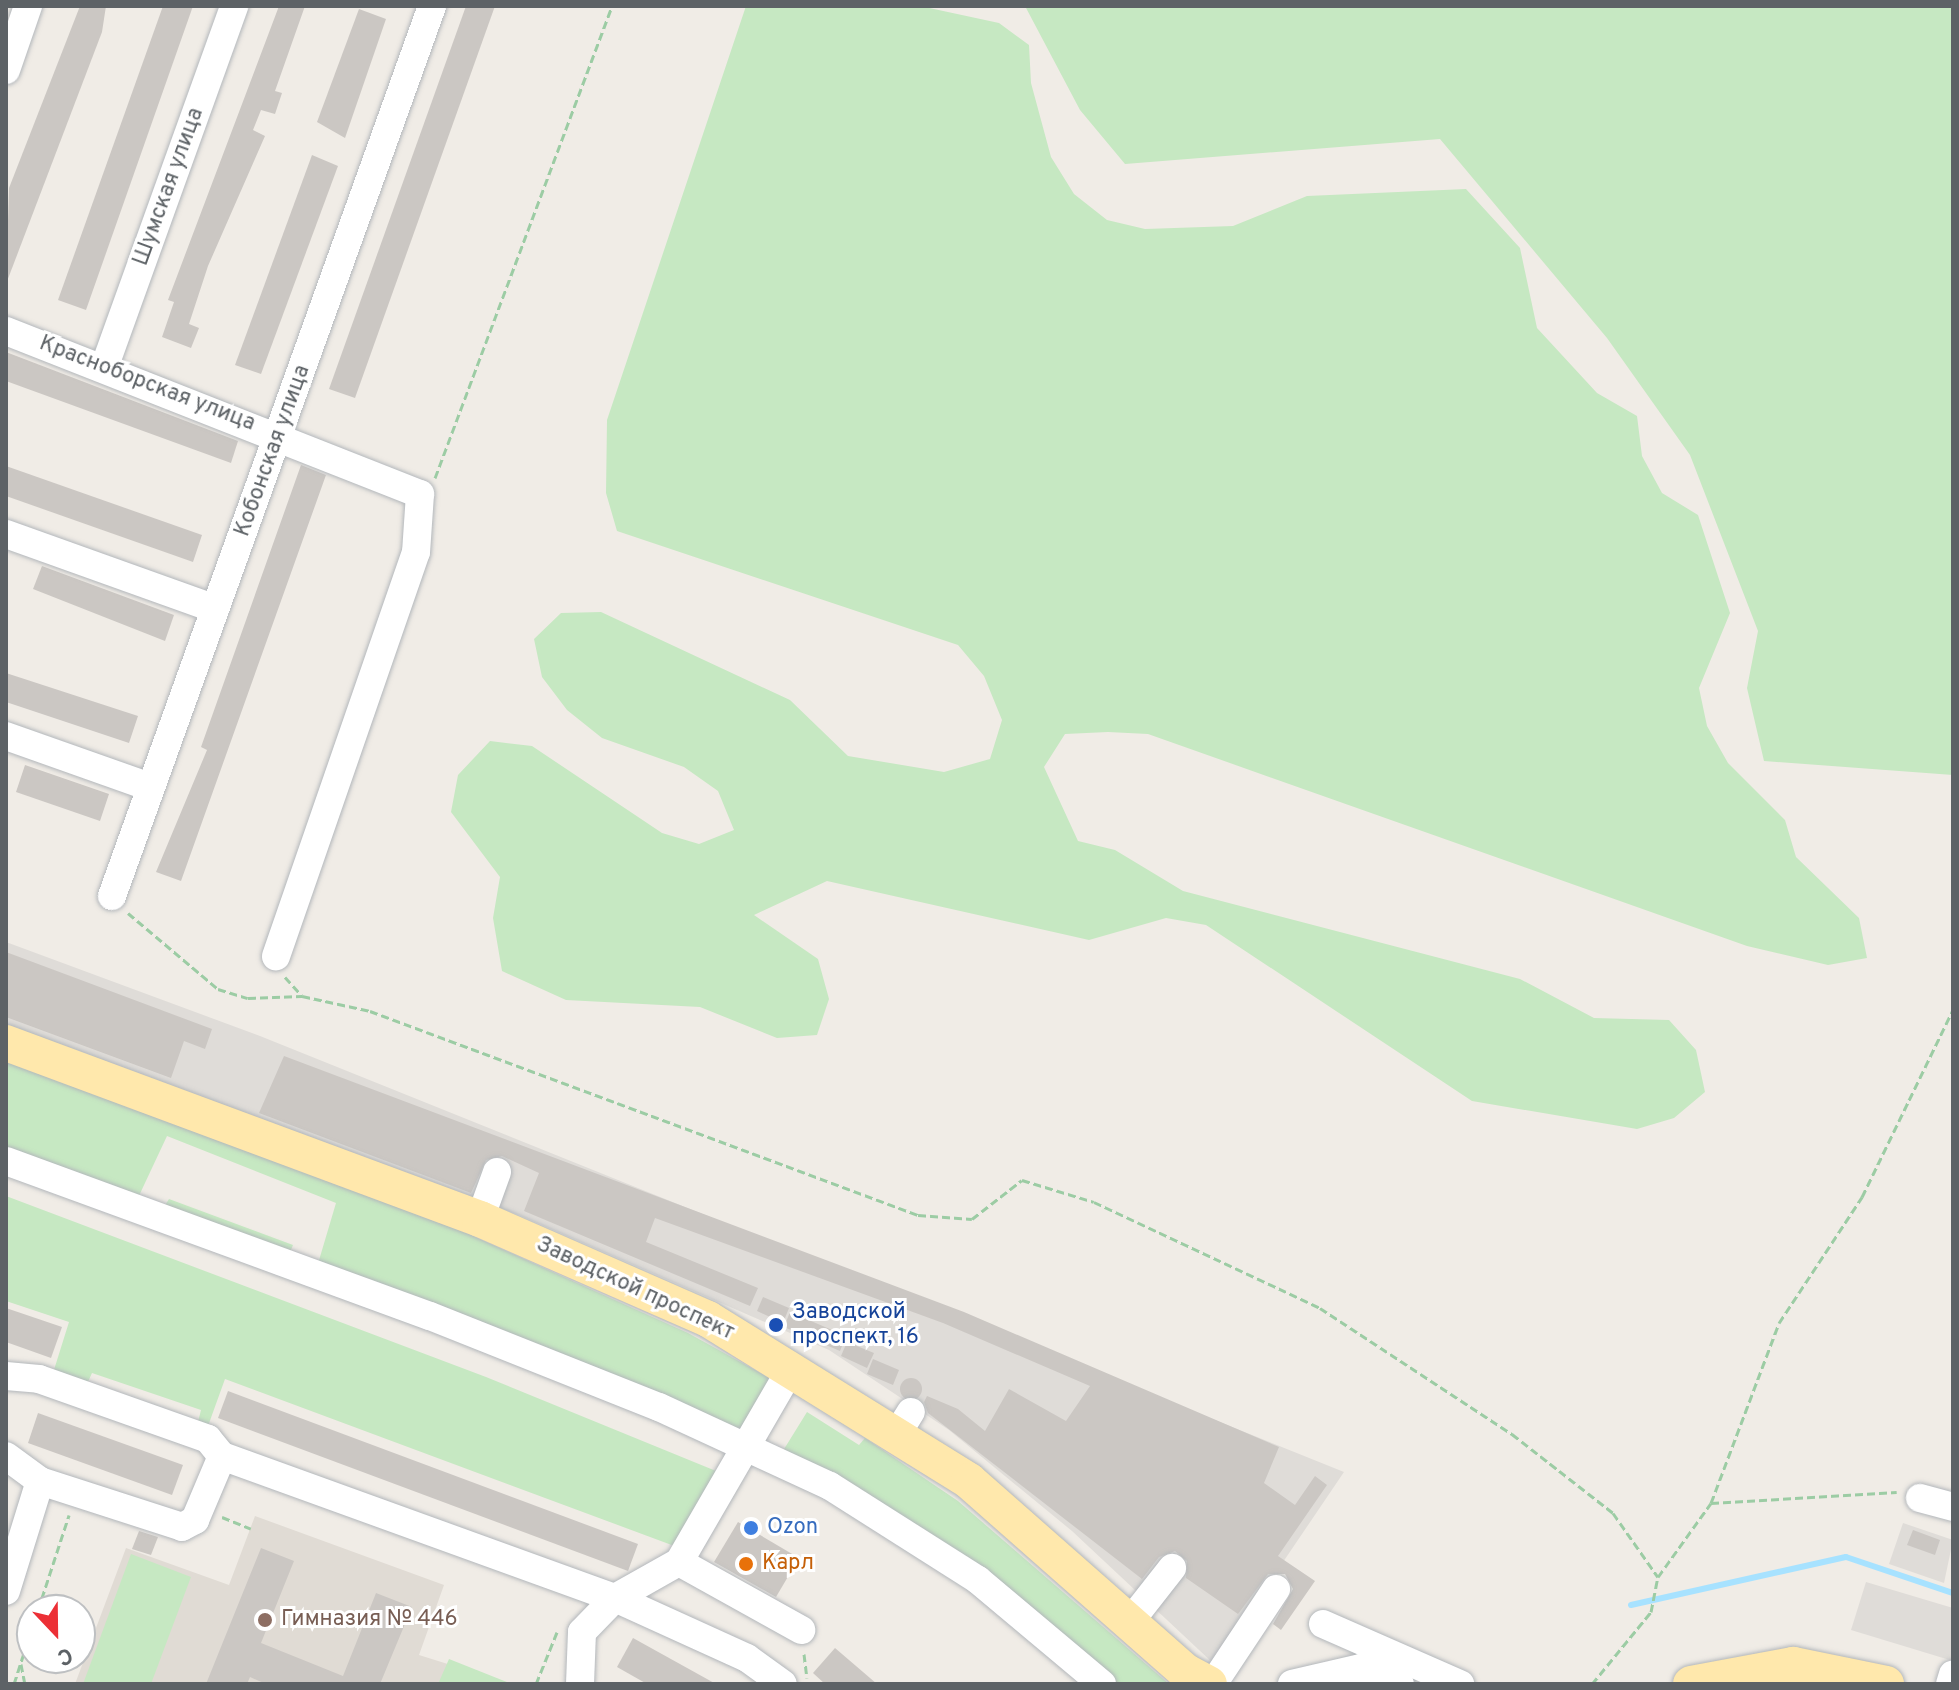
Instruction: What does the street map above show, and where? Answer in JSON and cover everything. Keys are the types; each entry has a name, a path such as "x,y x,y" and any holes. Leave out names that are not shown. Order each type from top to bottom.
{"main road":[{"name":"Заводской проспект","path":"6,1043 480,1219 708,1319 792,1367 904,1423 1009,1511 1200,1681"},
{"path":"1691,1684 1793,1665 1886,1684"}],"street":[{"path":"6,70 28,6"},
{"name":"Шумская улица","path":"104,368 234,6"},
{"name":"Кобонская улица","path":"112,896 432,6"},
{"name":"Красноборская улица","path":"6,331 280,434 420,494"},
{"path":"276,956 416,552 420,494"},
{"path":"6,534 215,609"},
{"path":"6,736 150,787"},
{"path":"6,1161 430,1316 746,1447 925,1542 1102,1684"},
{"path":"480,1219 497,1172"},
{"path":"580,1684 582,1632 615,1598 679,1562 792,1367"},
{"path":"8,1384 39,1379 208,1439 222,1456 615,1598 747,1658 783,1684"},
{"path":"6,1456 40,1481 167,1525 182,1527 200,1508 222,1456"},
{"path":"6,1591 40,1481"},
{"path":"1920,1498 1953,1507"},
{"path":"679,1562 801,1630"},
{"path":"1132,1619 1172,1568"},
{"path":"1200,1681 1276,1589"},
{"path":"1323,1624 1460,1684"},
{"path":"1299,1683 1361,1668 1400,1684"},
{"path":"1950,1684 1953,1674"}],"path":[{"path":"420,494 436,476 612,6"},
{"path":"112,896 218,989 248,998 302,996 382,1015 942,1222 972,1219 1022,1180 1094,1202 1320,1308 1512,1434 1613,1513 1658,1577"},
{"path":"276,956 302,996"},
{"path":"1592,1684 1651,1612 1658,1577 1711,1503 1779,1323 1862,1197 1953,1010"},
{"path":"1711,1503 1883,1492 1920,1498"},
{"path":"43,1594 76,1494"},
{"path":"200,1508 251,1529"},
{"path":"801,1630 808,1684"}],"shaded area":[{"path":"6,942 260,1036 1344,1472 1214,1664 1072,1531 949,1430 829,1350 519,1215 6,1024"},
{"name":"Гимназия № 446","path":"255,1516 444,1585 419,1655 512,1684 75,1684 79,1674 96,1674 96,1628 126,1548 229,1585"},
{"path":"1903,1523 1953,1540 1944,1583 1889,1564"},
{"path":"1866,1582 1953,1608 1953,1661 1851,1630"}],"green space":[{"path":"746,6 920,6 999,23 1029,45 1031,83 1051,157 1074,194 1107,220 1145,229 1233,226 1307,196 1466,189 1520,248 1537,328 1597,393 1637,416 1642,456 1662,493 1698,515 1730,613 1699,688 1707,726 1728,763 1785,820 1796,857 1859,918 1867,958 1828,965 1747,946 1148,734 1108,732 1065,734 1044,767 1078,841 1115,850 1183,891 1520,979 1594,1018 1669,1020 1696,1050 1705,1092 1674,1118 1637,1129 1472,1101 1206,925 1166,918 1089,940 827,881 754,915 818,959 829,999 817,1035 777,1038 700,1007 566,1000 502,971 493,918 500,877 451,812 458,775 490,741 532,746 662,833 699,844 734,830 718,791 684,767 602,738 567,710 542,677 534,639 561,613 601,612 790,700 848,756 944,772 990,759 1002,720 984,676 958,645 617,531 606,493 607,420"},
{"path":"1025,6 1953,6 1953,775 1764,761 1747,688 1758,631 1690,455 1607,338 1440,139 1125,164 1080,110"},
{"path":"6,1061 464,1232 688,1333 773,1380 739,1435 317,1267 336,1203 167,1136 137,1200 6,1153"},
{"path":"6,1196 486,1377 716,1471 677,1547 225,1379 208,1426 198,1422 201,1410 92,1373 87,1384 53,1373 69,1322 6,1301"},
{"path":"169,1199 293,1245 288,1257 162,1210"},
{"path":"807,1412 859,1445 865,1438 958,1501 1169,1684 1111,1684 781,1454"},
{"path":"131,1554 191,1577 151,1684 83,1684 87,1674 96,1674 96,1649"},
{"path":"449,1659 512,1684 438,1684"}],"building":[{"path":"80,6 106,6 102,32 6,284 9,188"},
{"path":"163,6 193,6 86,310 58,300"},
{"path":"279,6 305,6 275,91 282,93 275,114 261,110 253,130 265,136 208,266 189,324 199,328 191,348 162,337 174,302 168,300"},
{"path":"466,6 495,6 355,398 329,389"},
{"path":"359,9 386,19 345,138 317,122"},
{"path":"312,155 338,166 261,374 235,365"},
{"path":"6,352 238,441 231,463 6,381"},
{"path":"301,465 326,475 181,881 156,872 207,750 201,747"},
{"path":"6,466 202,535 193,562 6,496"},
{"path":"42,566 174,615 165,641 33,589"},
{"path":"6,673 138,716 129,743 6,702"},
{"path":"25,765 109,794 100,821 16,792"},
{"path":"6,952 212,1029 205,1049 184,1041 171,1078 6,1017"},
{"path":"284,1056 964,1312 1279,1447 1264,1483 1295,1505 1315,1476 1327,1485 1278,1556 1315,1581 1281,1630 1273,1624 1293,1589 1285,1574 1268,1574 1238,1614 1186,1578 1187,1561 1175,1551 1159,1557 1142,1579 928,1413 924,1402 927,1396 958,1409 985,1431 1009,1389 1066,1421 1090,1386 943,1323 655,1218 646,1242 758,1288 750,1306 524,1211 539,1173 502,1156 486,1160 471,1193 259,1113"},
{"path":"763,1297 789,1308 783,1323 757,1311"},
{"path":"6,1308 62,1327 51,1358 6,1342"},
{"path":"790,1312 846,1336 840,1351 784,1327"},
{"path":"847,1342 874,1353 867,1368 841,1356"},
{"path":"873,1359 899,1370 893,1385 867,1374"},
{"path":"911,1378 919,1381 922,1389 919,1397 911,1400 903,1397 900,1389 903,1381"},
{"path":"228,1391 638,1544 628,1571 218,1418"},
{"path":"38,1413 183,1465 172,1495 28,1443"},
{"path":"738,1522 799,1558 776,1597 714,1562"},
{"path":"1913,1530 1940,1540 1935,1555 1907,1545"},
{"path":"139,1531 158,1537 151,1555 132,1549"},
{"path":"261,1548 294,1561 261,1643 343,1676 376,1593 412,1607 380,1684 266,1684 250,1677 247,1684 206,1684"},
{"path":"633,1638 716,1684 647,1684 617,1667"},
{"path":"835,1648 877,1684 825,1684 813,1673"}],"waterway":[{"path":"1631,1605 1846,1557 1953,1593"}],"place":[{"name":"Заводской проспект, 16","path":"776,1325"},
{"name":"Ozon","path":"751,1528"},
{"name":"Карл","path":"746,1564"},
{"name":"Гимназия № 446","path":"265,1620"}]}
